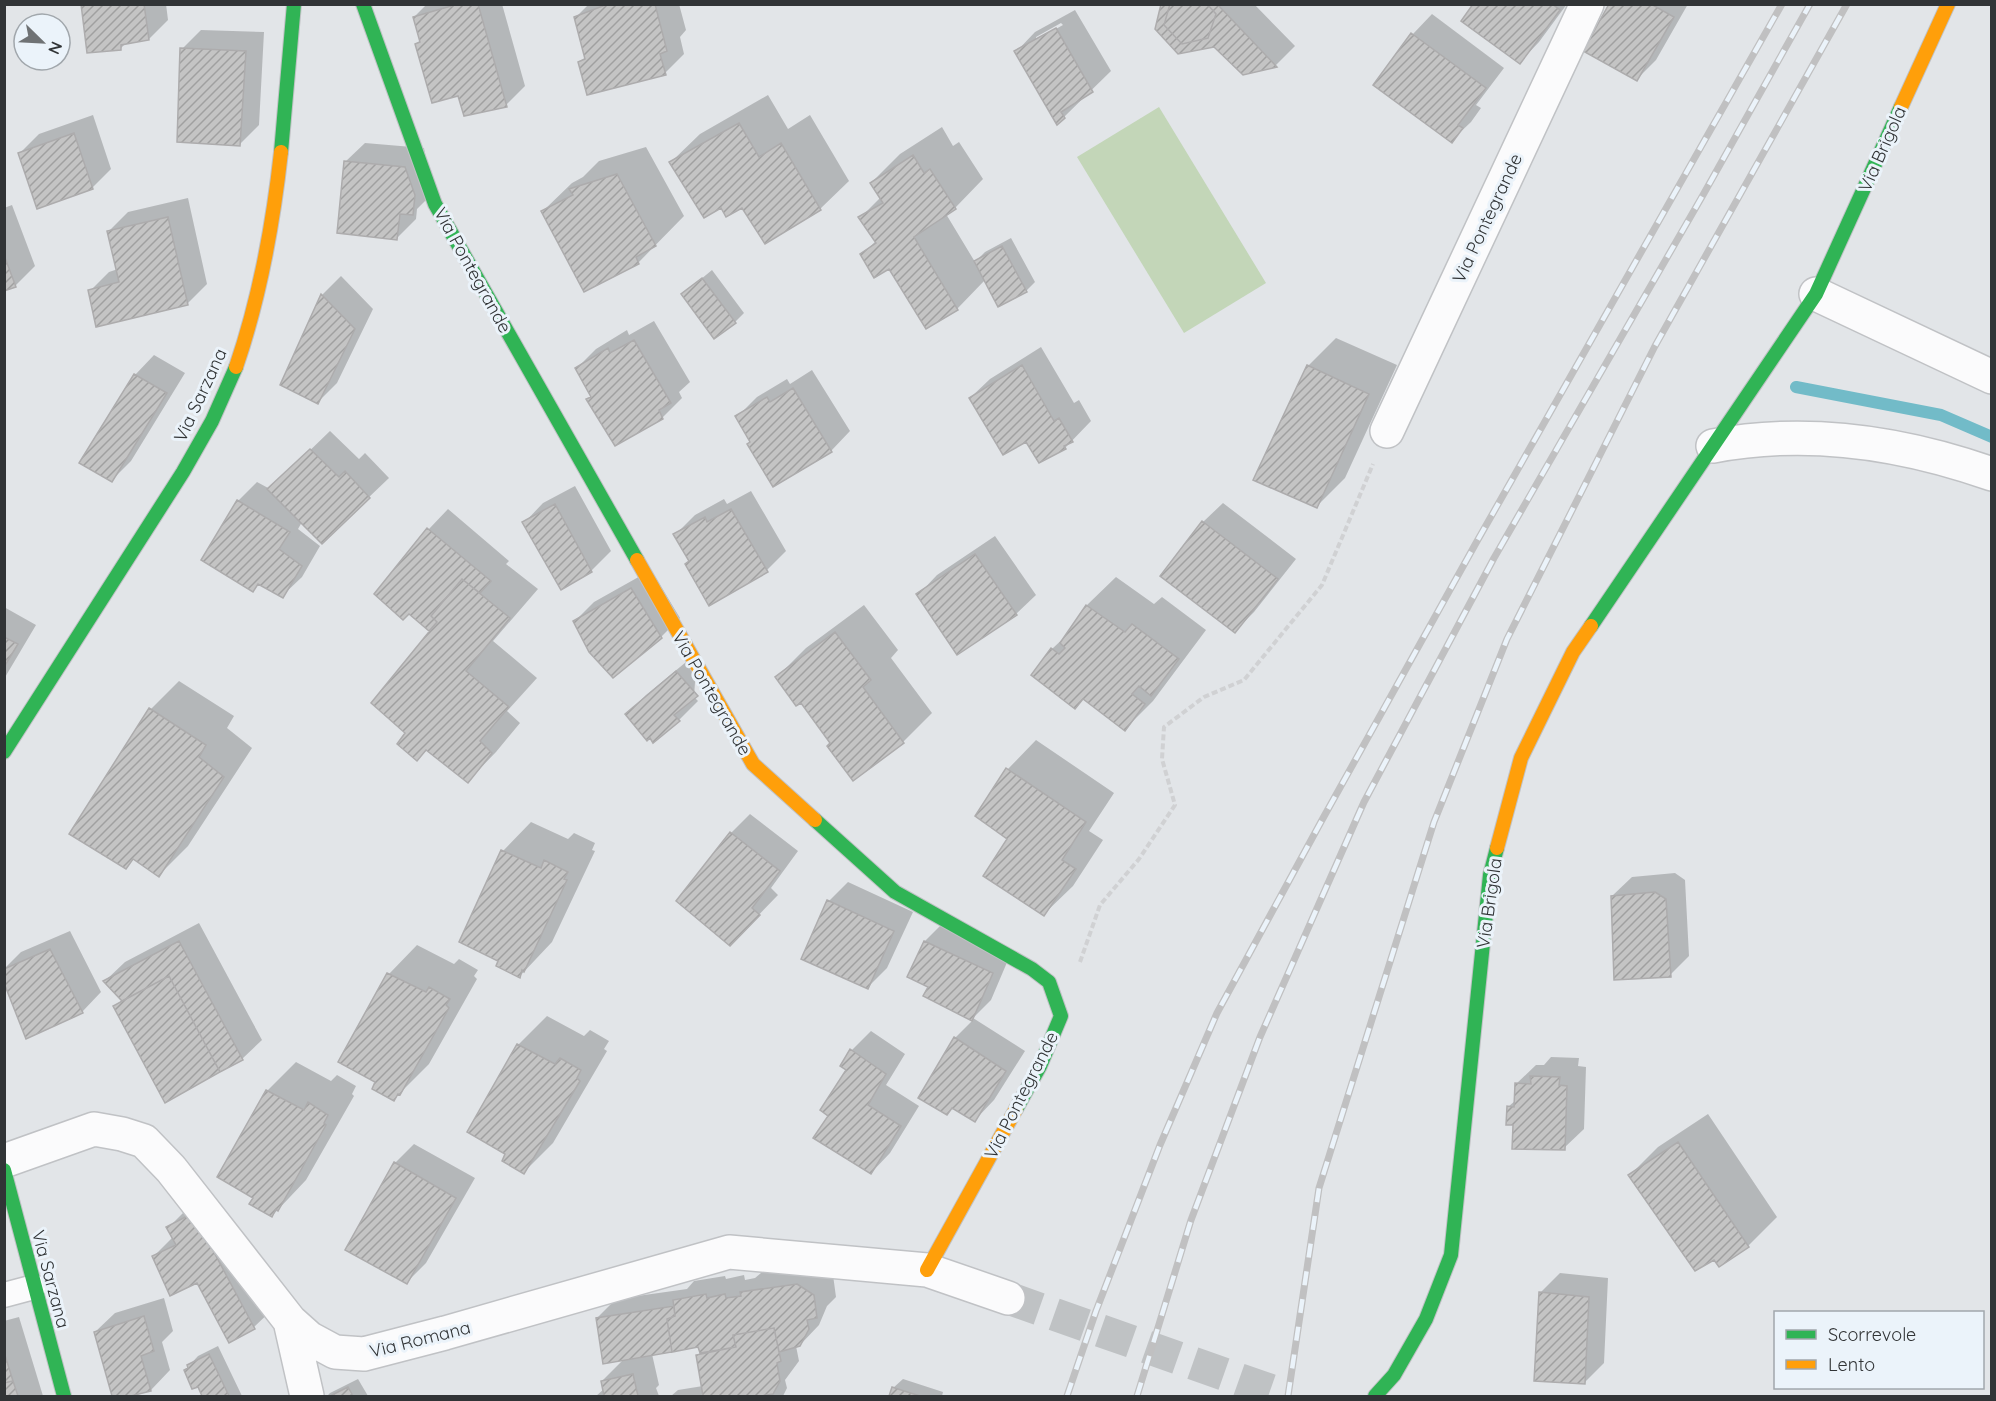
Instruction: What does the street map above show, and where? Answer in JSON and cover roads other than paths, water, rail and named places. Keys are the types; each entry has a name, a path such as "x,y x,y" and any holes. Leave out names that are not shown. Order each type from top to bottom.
{"street":[{"name":"Via Sarzana","path":"4,752 177,481 215,414 244,343 266,264 294,4"},
{"name":"Via Pontegrande","path":"363,4 435,204 753,764 895,892 1032,969 1049,982 1061,1016 1040,1066 927,1270"},
{"name":"Via Pontegrande","path":"1387,431 1587,4"},
{"name":"Via Brigola","path":"1375,1396 1394,1376 1426,1320 1451,1255 1490,875 1521,758 1573,652 1816,294 1948,4"},
{"path":"1816,294 1992,377"},
{"path":"1713,446 1734,442 1801,437 1860,441 1947,459 1992,474"},
{"name":"Via Romana","path":"4,1161 94,1129 144,1141 171,1169 290,1321 309,1338 335,1352 364,1354 729,1252 927,1270 1008,1298"},
{"name":"Via Sarzana","path":"4,1170 64,1396"},
{"path":"290,1321 307,1396"}],"lane":[{"path":"4,1295 34,1287"}],"waterway":[{"path":"1796,387 1941,415 1992,437"}],"tunnel":[{"path":"1008,1298 1286,1396"}],"railway":[{"path":"1067,1396 1096,1311 1160,1145 1217,1013 1476,543 1782,4"},
{"path":"1137,1396 1191,1220 1260,1037 1364,802 1494,558 1810,4"},
{"path":"1288,1396 1319,1188 1434,822 1507,639 1655,346 1847,4"}]}
